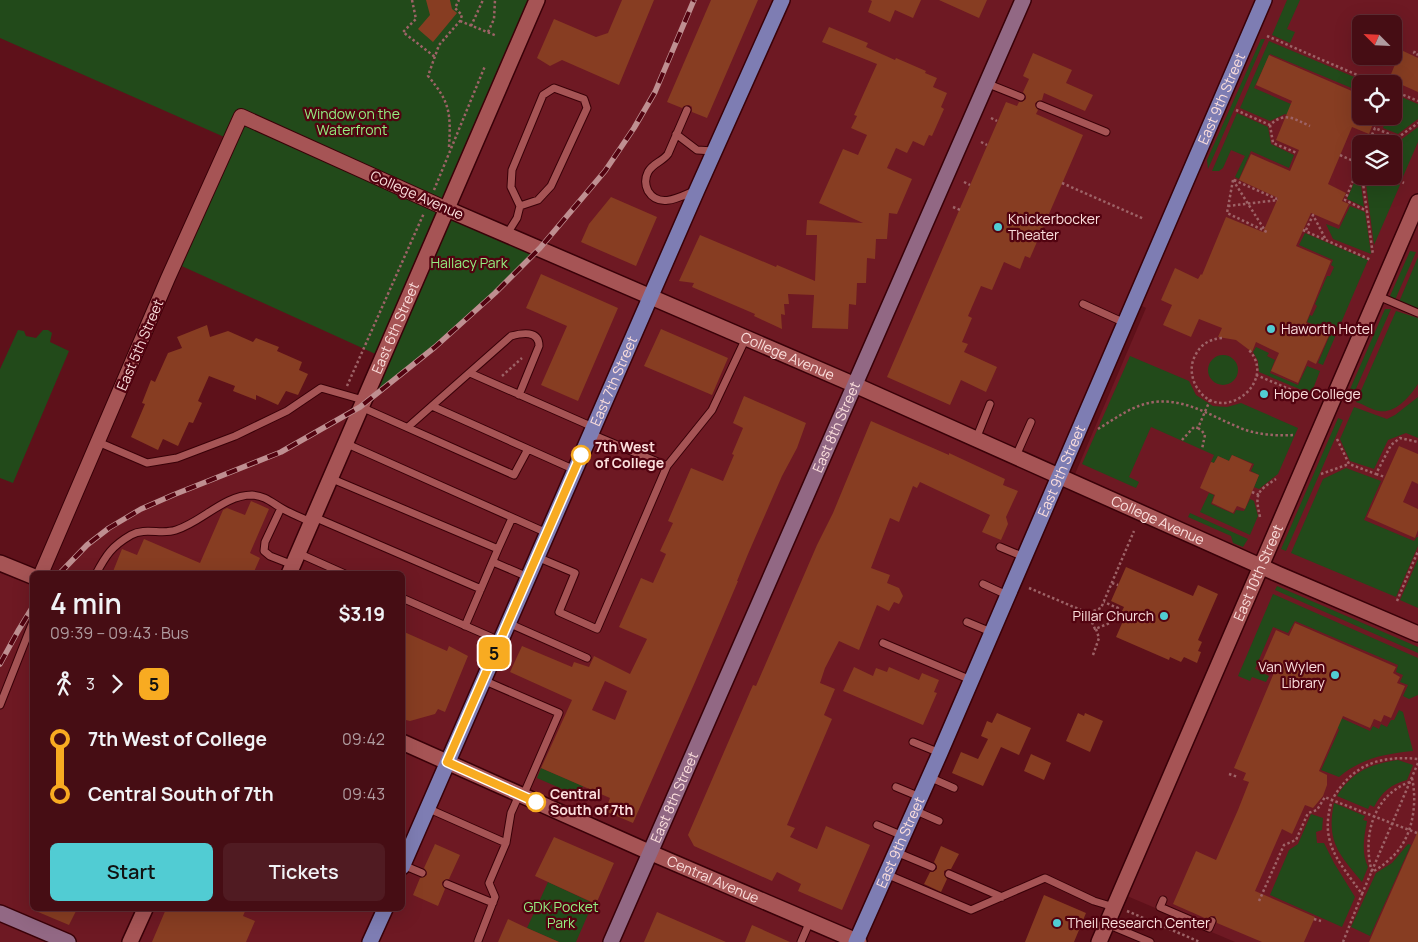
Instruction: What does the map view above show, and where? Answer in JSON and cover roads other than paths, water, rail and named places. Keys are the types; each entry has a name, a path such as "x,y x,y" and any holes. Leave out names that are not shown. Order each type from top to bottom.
{"main road":[{"name":"East 7th Street","path":"405,861 574,470 782,0"},
{"name":"East 8th Street","path":"611,942 1022,0"},
{"name":"East 9th Street","path":"858,942 1264,0"},
{"path":"370,942 384,911"},
{"path":"0,913 68,942"}],"street":[{"name":"East 6th Street","path":"293,564 537,0"},
{"name":"College Avenue","path":"240,116 447,209 855,385 1262,567 1418,634"},
{"name":"East 5th Street","path":"42,571 240,116"},
{"name":"East 10th Street","path":"1099,942 1418,202"},
{"path":"0,563 30,575"},
{"name":"Central Avenue","path":"405,743 858,942"},
{"path":"130,942 144,911"}],"lane":[{"path":"986,83 1021,97"},
{"path":"507,234 517,218 520,206 511,187 512,170 543,95 554,88 584,99 587,108 551,186 538,200 520,206"},
{"path":"1040,105 1106,132"},
{"path":"687,110 664,159 655,164 648,172 645,180 647,189 652,196 660,200 670,201 697,190"},
{"path":"676,134 698,150 714,151"},
{"path":"1378,296 1418,313"},
{"path":"1083,304 1125,323"},
{"path":"408,428 511,336 524,332 530,334 539,342 539,346 519,395"},
{"path":"537,557 575,573 558,612 597,629 667,466 712,410 746,338"},
{"path":"470,373 667,466"},
{"path":"98,442 148,463 177,458 235,436 287,411 320,388 344,394 408,428 514,474 528,449"},
{"path":"976,439 990,404"},
{"path":"432,406 574,470"},
{"path":"1016,456 1031,422"},
{"path":"345,443 547,533"},
{"path":"330,478 498,549"},
{"path":"98,571 111,549 134,534 141,531 175,530 188,525 232,499 252,495 265,497 280,508 312,519 481,589"},
{"path":"280,508 265,542 264,551 270,556 293,564 329,571"},
{"path":"466,626 512,518"},
{"path":"1000,547 1024,557"},
{"path":"493,562 528,577"},
{"path":"983,584 1007,595"},
{"path":"405,599 500,641"},
{"path":"508,622 587,658"},
{"path":"967,622 991,632"},
{"path":"0,704 30,629"},
{"path":"883,643 971,680"},
{"path":"478,941 495,897 489,883 506,843 511,813 559,714 483,680"},
{"path":"913,742 940,753"},
{"path":"928,777 954,788"},
{"path":"896,787 939,821"},
{"path":"427,808 506,843"},
{"path":"878,825 903,836"},
{"path":"896,852 932,867"},
{"path":"405,867 422,873"},
{"path":"886,874 971,910 1045,878 1094,901 1114,907"},
{"path":"949,874 1002,897"},
{"path":"448,884 493,903"},
{"path":"1163,900 1160,907 1209,928 1212,921"},
{"path":"801,942 810,921"},
{"path":"1107,924 1150,942"}],"railway":[{"path":"62,571 87,545 109,528 141,509 281,452 360,407 435,347 495,293 540,248 605,171 634,128 655,92 694,0"},
{"path":"0,664 30,611"}],"place":[{"name":"Knickerbocker Theater","path":"998,227"},
{"name":"Haworth Hotel","path":"1271,329"},
{"name":"Hope College","path":"1264,394"},
{"name":"7th West of College","path":"581,455"},
{"name":"Pillar Church","path":"1164,616"},
{"name":"Van Wylen Library","path":"1335,675"},
{"name":"Central South of 7th","path":"536,802"},
{"name":"Theil Research Center","path":"1057,923"}],"park label":[{"name":"Window on the Waterfront","path":"352,122"},
{"name":"Hallacy Park","path":"469,263"},
{"name":"GDK Pocket Park","path":"561,916"}]}
